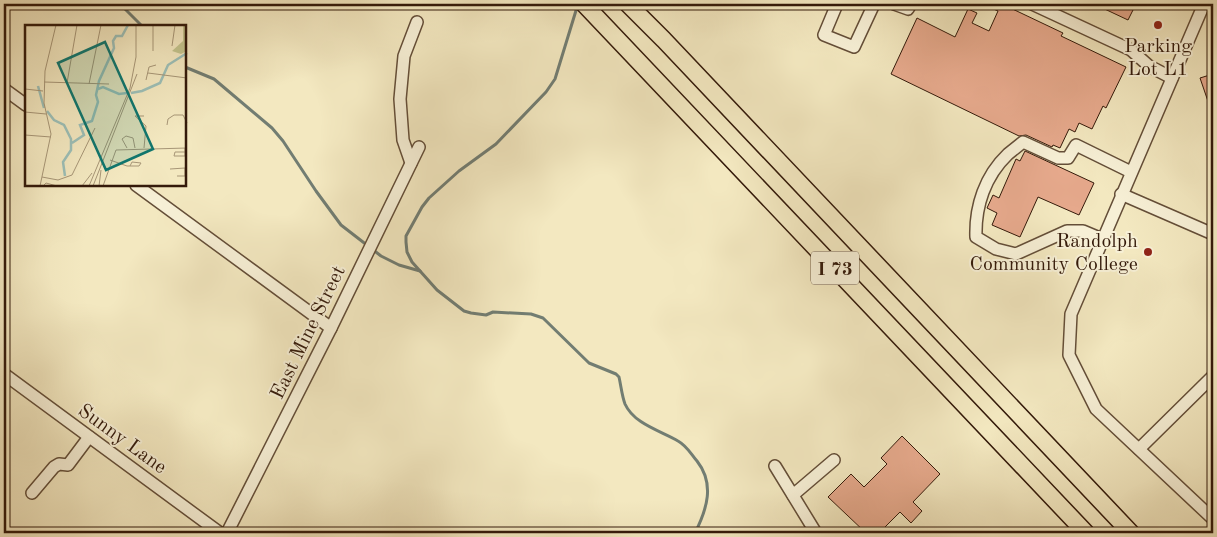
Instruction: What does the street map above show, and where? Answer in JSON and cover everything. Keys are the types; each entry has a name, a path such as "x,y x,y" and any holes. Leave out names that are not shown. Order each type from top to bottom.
{"highway":[{"name":"I 73","path":"584,4 1086,533"},
{"name":"I 73","path":"628,4 1131,533"},
{"path":"1108,509 1143,533"}],"street":[{"path":"837,4 824,35 854,47 874,4"},
{"path":"894,4 908,9 911,4"},
{"path":"1032,4 1131,50 1149,66 1172,78"},
{"path":"1204,4 1071,314 1069,355 1096,409 1213,519"},
{"path":"411,162 402,140 400,99 404,56 416,22"},
{"path":"4,89 25,104"},
{"path":"1102,239 1083,231 1067,231 1016,254 996,248 976,237 978,205 989,177 1007,155 1023,142 1058,158 1068,158 1076,146 1131,172"},
{"name":"East Mine Street","path":"227,533 331,328 418,146"},
{"path":"137,186 331,328"},
{"path":"1121,194 1213,234"},
{"name":"Sunny Lane","path":"4,374 220,533"},
{"path":"1139,449 1213,376"},
{"path":"32,493 54,467 59,464 68,465 89,437"},
{"path":"793,495 834,460"},
{"path":"775,466 816,533"}],"building":[{"path":"982,4 1002,4 1063,33 1061,36 1126,67 1106,108 1103,106 1092,129 1079,123 1075,132 1069,129 1060,148 1053,145 1052,147 1026,135 1019,136 891,74 917,18 955,37 968,9 977,13 972,23 989,31 998,11"},
{"path":"1094,4 1136,4 1128,20"},
{"path":"1213,74 1213,112 1212,113 1200,78"},
{"path":"1025,151 1094,183 1079,215 1038,197 1020,237 992,225 997,213 987,208 993,195 999,198 1016,159 1020,161"},
{"path":"902,436 940,474 913,502 922,511 911,523 900,512 879,533 866,533 828,497 851,474 864,487 887,464 881,458"}],"waterway":[{"path":"120,4 141,25"},
{"path":"578,4 555,79 546,92 496,144 459,171 429,198 406,236 407,252 412,262 437,290 464,311 486,315 493,312 531,314 543,318 589,363 616,374 619,377 624,401 629,411 641,422 681,443 689,450 703,470 707,488 706,506 695,533"},
{"path":"186,67 214,79 272,128 341,225 381,256 399,265 420,271"}],"place":[{"name":"Parking Lot L1","path":"1158,25"},
{"name":"Randolph Community College","path":"1148,252"}]}
